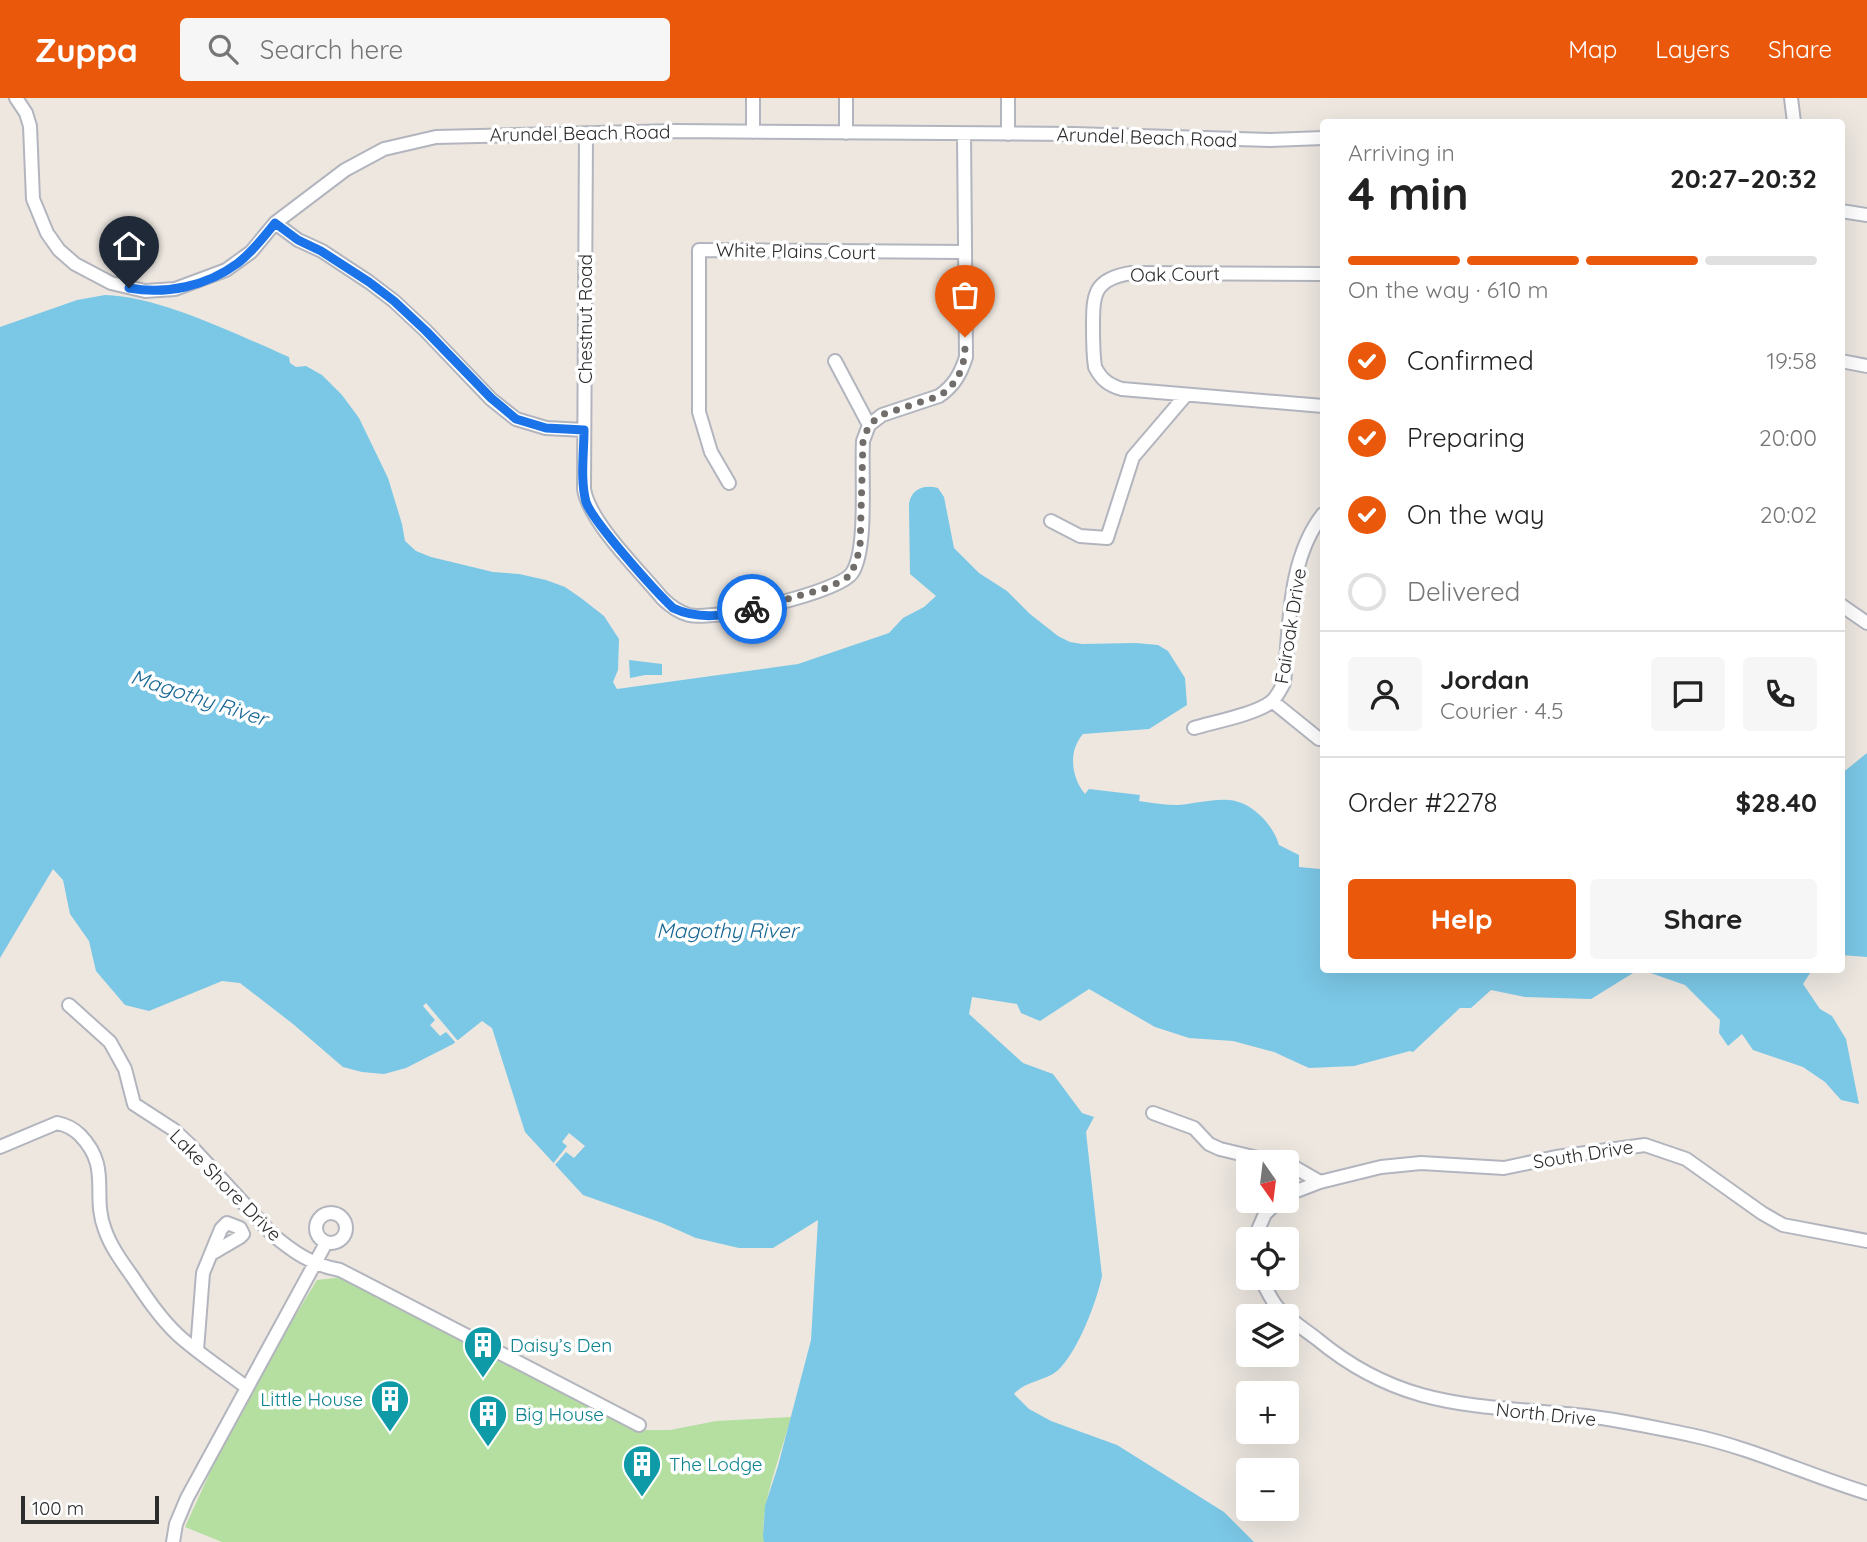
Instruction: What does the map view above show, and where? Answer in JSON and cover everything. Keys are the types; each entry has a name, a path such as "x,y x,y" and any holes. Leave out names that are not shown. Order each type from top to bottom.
{"street":[{"name":"Arundel Beach Road","path":"16,98 26,113 30,126 33,199 39,218 59,250 75,264 111,283 160,291 214,276 238,263 275,223 345,170 384,149 409,142 461,135 753,132 1269,140 1320,138"},
{"path":"753,98 753,132"},
{"path":"846,98 846,133"},
{"path":"1008,98 1008,134"},
{"path":"1791,98 1794,119"},
{"name":"Chestnut Road","path":"586,134 584,489 587,504 599,523 673,608 699,616 748,610 830,587 851,575 860,549 863,441 869,425"},
{"path":"835,361 869,425 881,415 939,396 947,391 959,376 966,357 964,134"},
{"path":"1845,212 1867,215"},
{"path":"275,223 298,240 321,251 369,282 394,301 491,398 516,419 546,428 584,430"},
{"name":"White Plains Court","path":"729,483 711,452 699,412 699,250 965,253"},
{"name":"Oak Court","path":"1320,274 1130,274 1098,287 1093,305 1094,359 1099,375 1112,386 1320,407"},
{"path":"1845,362 1867,366"},
{"path":"1051,521 1080,536 1107,538 1133,457 1186,395"},
{"name":"Fairoak Drive","path":"1194,729 1261,708 1272,701 1284,682 1295,580 1308,538 1320,519"},
{"path":"1845,609 1867,623"},
{"path":"1272,701 1319,739"},
{"name":"Lake Shore Drive","path":"69,1005 110,1042 125,1069 134,1104 174,1130 272,1234 315,1264 340,1270 639,1425"},
{"path":"1153,1113 1194,1128 1209,1144 1236,1153"},
{"path":"2,1143 57,1124 66,1125 87,1143 100,1168 100,1213 110,1243 155,1310 177,1334 246,1388"},
{"name":"South Drive","path":"1320,1182 1381,1167 1421,1163 1504,1168 1554,1157 1645,1144 1686,1159 1783,1225 1867,1241"},
{"path":"1299,1170 1320,1182"},
{"path":"1299,1190 1320,1182"},
{"path":"173,1542 178,1516 326,1243"},
{"path":"197,1350 203,1273 211,1254"},
{"name":"North Drive","path":"1267,1290 1278,1307 1321,1342 1361,1371 1408,1392 1442,1402 1589,1416 1694,1436 1764,1455 1867,1493"}],"green space":[{"path":"343,1277 573,1395 625,1426 641,1430 670,1430 716,1421 791,1417 768,1498 763,1529 765,1542 222,1542 185,1527 241,1405 317,1280"}],"water":[{"name":"Magothy River","path":"105,295 126,297 174,309 289,357 290,363 296,367 306,366 322,375 342,395 359,418 388,478 405,541 416,551 431,557 493,572 546,580 565,587 581,598 604,616 619,639 618,670 613,682 617,689 798,664 889,633 903,618 924,607 936,596 910,574 909,504 915,491 928,487 938,488 944,497 954,548 979,573 1007,591 1058,636 1082,644 1136,643 1158,645 1168,651 1185,678 1187,705 1149,729 1083,734 1073,756 1074,772 1080,787 1085,794 1089,789 1140,795 1139,801 1173,805 1228,800 1237,801 1253,809 1272,829 1279,845 1299,855 1299,867 1320,869 1320,973 1633,973 1591,999 1525,997 1491,990 1471,1008 1460,1008 1413,1052 1354,1066 1309,1068 1274,1052 1233,1041 1189,1038 1155,1027 1089,989 1040,1021 1021,1013 1017,1004 972,997 969,1014 1023,1063 1053,1074 1082,1113 1094,1117 1086,1132 1102,1276 1099,1287 1091,1313 1064,1363 1057,1371 1024,1386 1014,1394 1029,1409 1051,1421 1117,1445 1224,1512 1254,1542 764,1542 765,1506 811,1340 818,1220 773,1248 739,1248 696,1238 583,1195 525,1132 492,1028 482,1021 453,1044 406,1068 384,1074 343,1067 240,983 222,981 149,1011 125,1005 96,971 89,941 70,914 63,880 53,869 0,958 0,327 77,300"},
{"path":"629,660 662,664 662,675 630,678"},
{"path":"1867,753 1867,957 1845,955 1845,771"},
{"path":"1651,973 1810,973 1803,984 1820,1009 1832,1016 1846,1039 1859,1104 1841,1100 1825,1082 1803,1067 1753,1050 1742,1034 1728,1046 1719,1033 1720,1020 1685,985"}],"pier":[{"path":"426,1003 458,1041 456,1043 446,1032 440,1036 430,1025 435,1020 423,1006"},
{"path":"569,1133 585,1146 574,1158 566,1152 554,1166 552,1165 567,1146 562,1142"}],"way so far":[{"path":"752,609 830,587 851,575 859,558 863,441 869,425 881,415 947,391 959,376 966,357 965,337"}],"place":[{"name":"Daisy’s Den","path":"483,1379"},
{"name":"Little House","path":"390,1433"},
{"name":"Big House","path":"488,1448"},
{"name":"The Lodge","path":"642,1498"}],"route":[{"path":"129,288 160,291 214,276 238,263 251,252 275,223 298,240 321,251 369,282 394,301 491,398 516,419 546,428 584,430 584,489 587,504 599,523 673,608 699,616 752,609"}]}
